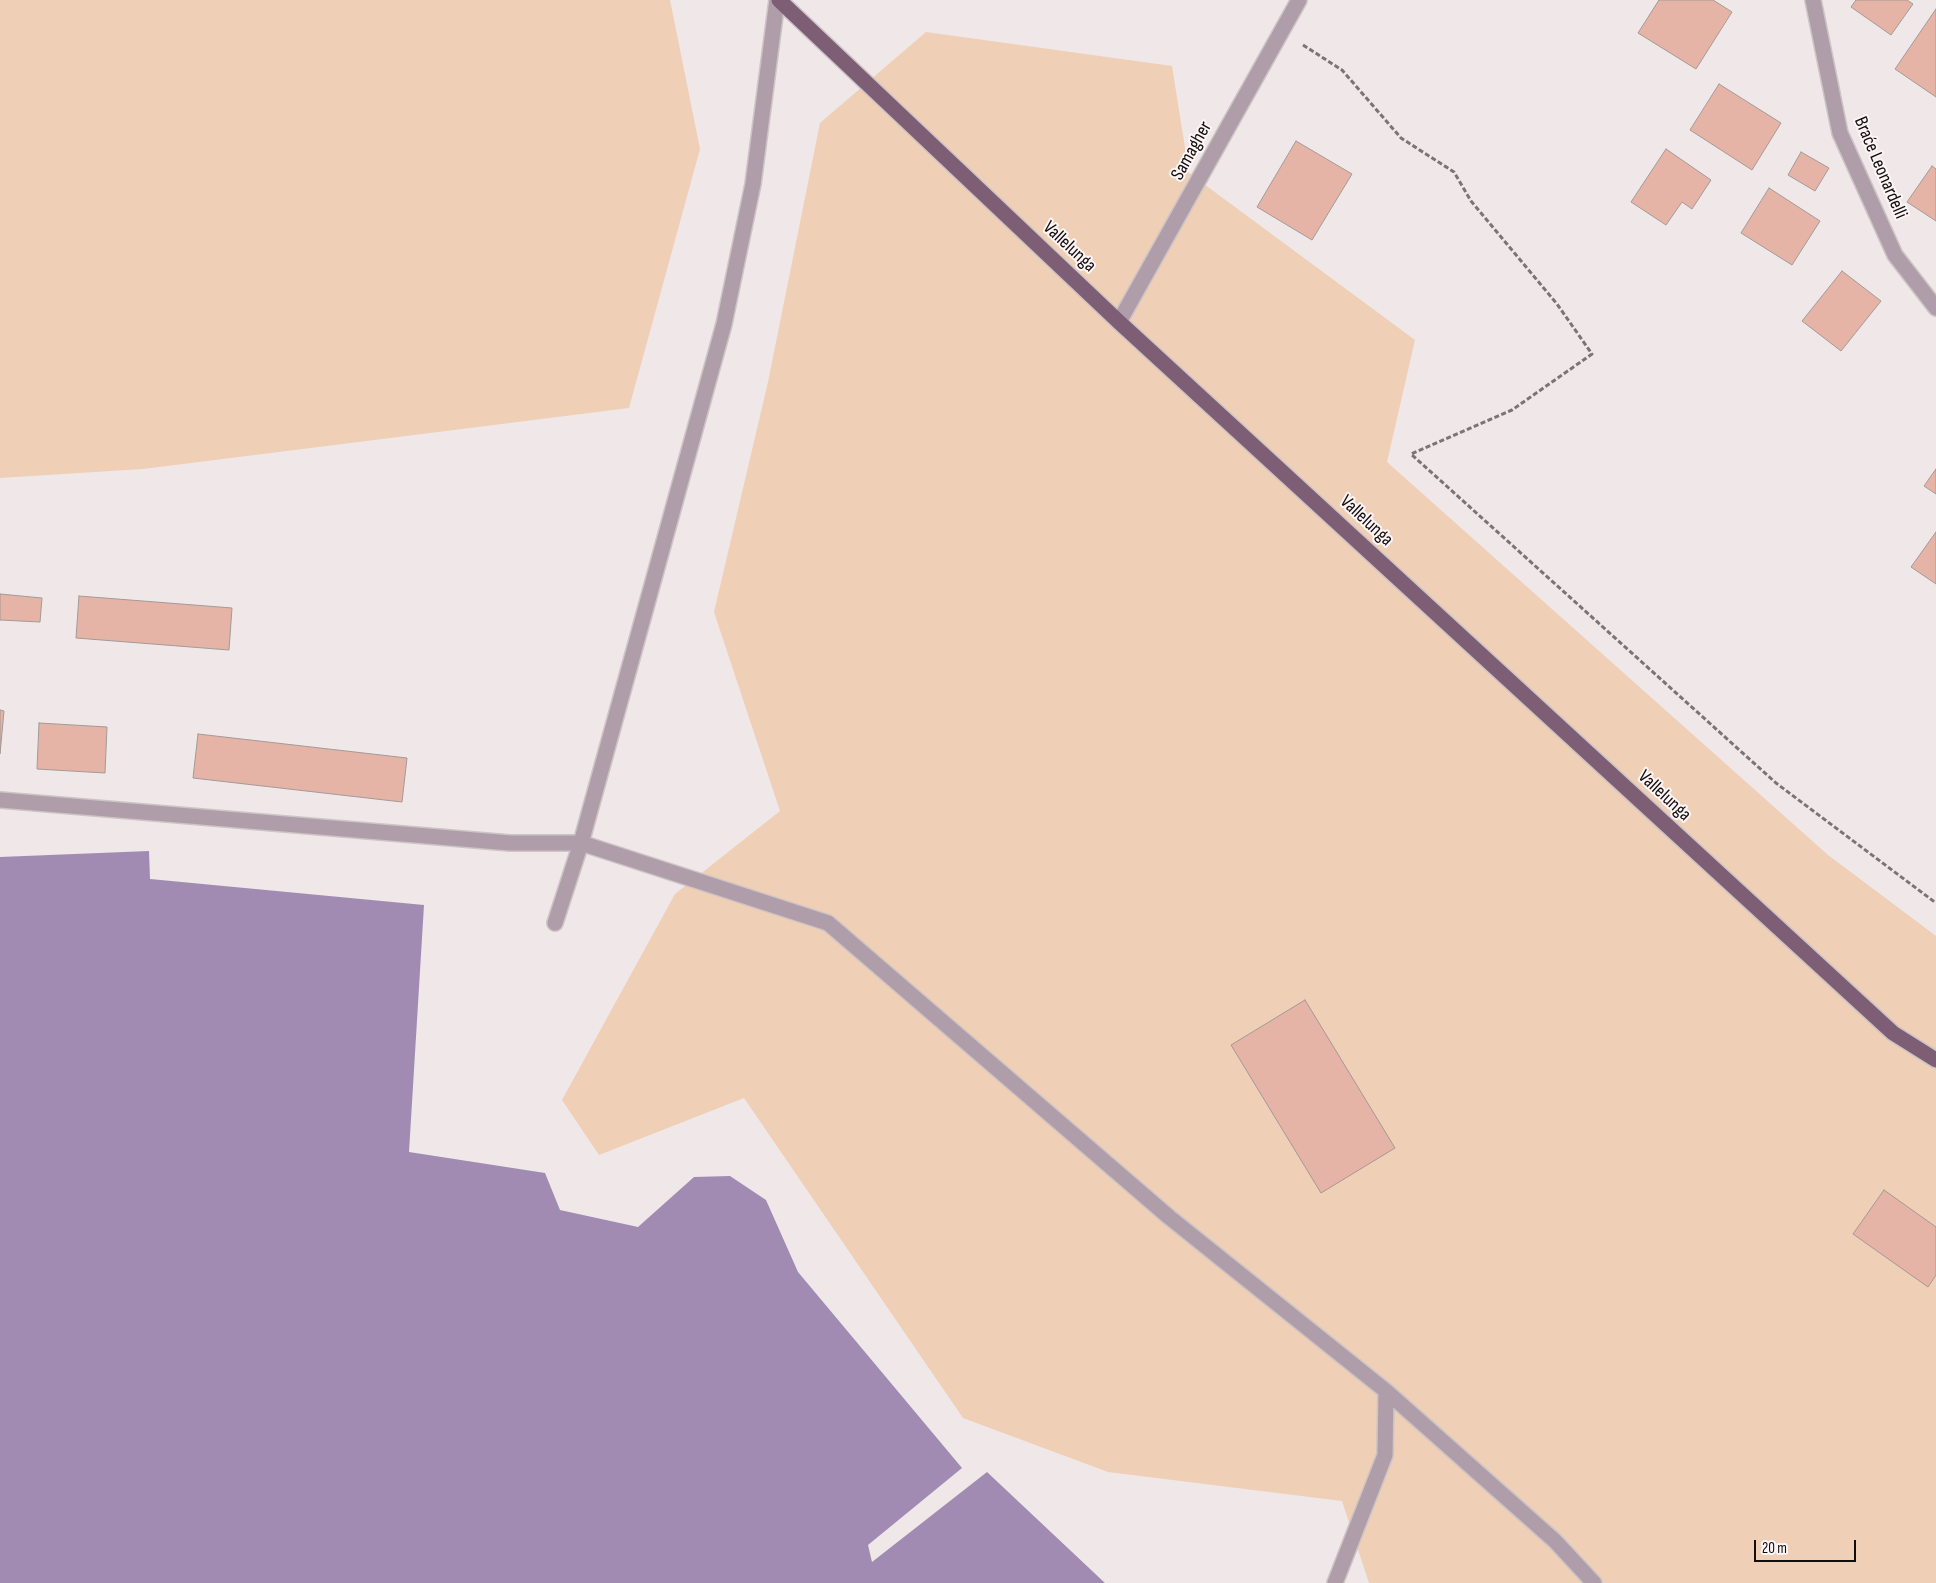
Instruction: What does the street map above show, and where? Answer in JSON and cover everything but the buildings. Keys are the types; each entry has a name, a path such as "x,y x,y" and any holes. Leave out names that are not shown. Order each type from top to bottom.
{"main road":[{"name":"Vallelunga","path":"778,0 1119,322 1893,1033 1936,1060"}],"street":[{"path":"555,923 581,844 724,324 753,184 778,0"},
{"name":"Samagher","path":"1119,322 1299,0"},
{"name":"Braće Leonardelli","path":"1813,0 1840,133 1895,255 1936,308"},
{"path":"0,800 510,843 581,844 828,923 1168,1218 1386,1391 1555,1542 1594,1583"},
{"path":"1335,1583 1385,1455 1386,1391"}],"path":[{"path":"1281,31 1342,70 1401,138 1454,172 1470,201 1557,304 1592,354 1512,410 1411,454 1776,783 1936,903"}],"shaded area":[{"path":"0,0 670,0 700,149 629,408 143,469 0,478"},
{"path":"926,32 1172,66 1189,173 1415,340 1387,462 1828,855 1936,936 1936,1583 1369,1583 1342,1501 1108,1472 963,1418 744,1098 599,1155 562,1100 675,894 780,811 714,612 768,382 820,123"},
{"path":"149,851 150,879 424,905 409,1152 545,1173 560,1210 638,1227 694,1177 730,1176 766,1200 798,1272 962,1468 868,1545 872,1562 987,1472 1105,1583 0,1583 0,857"}]}
